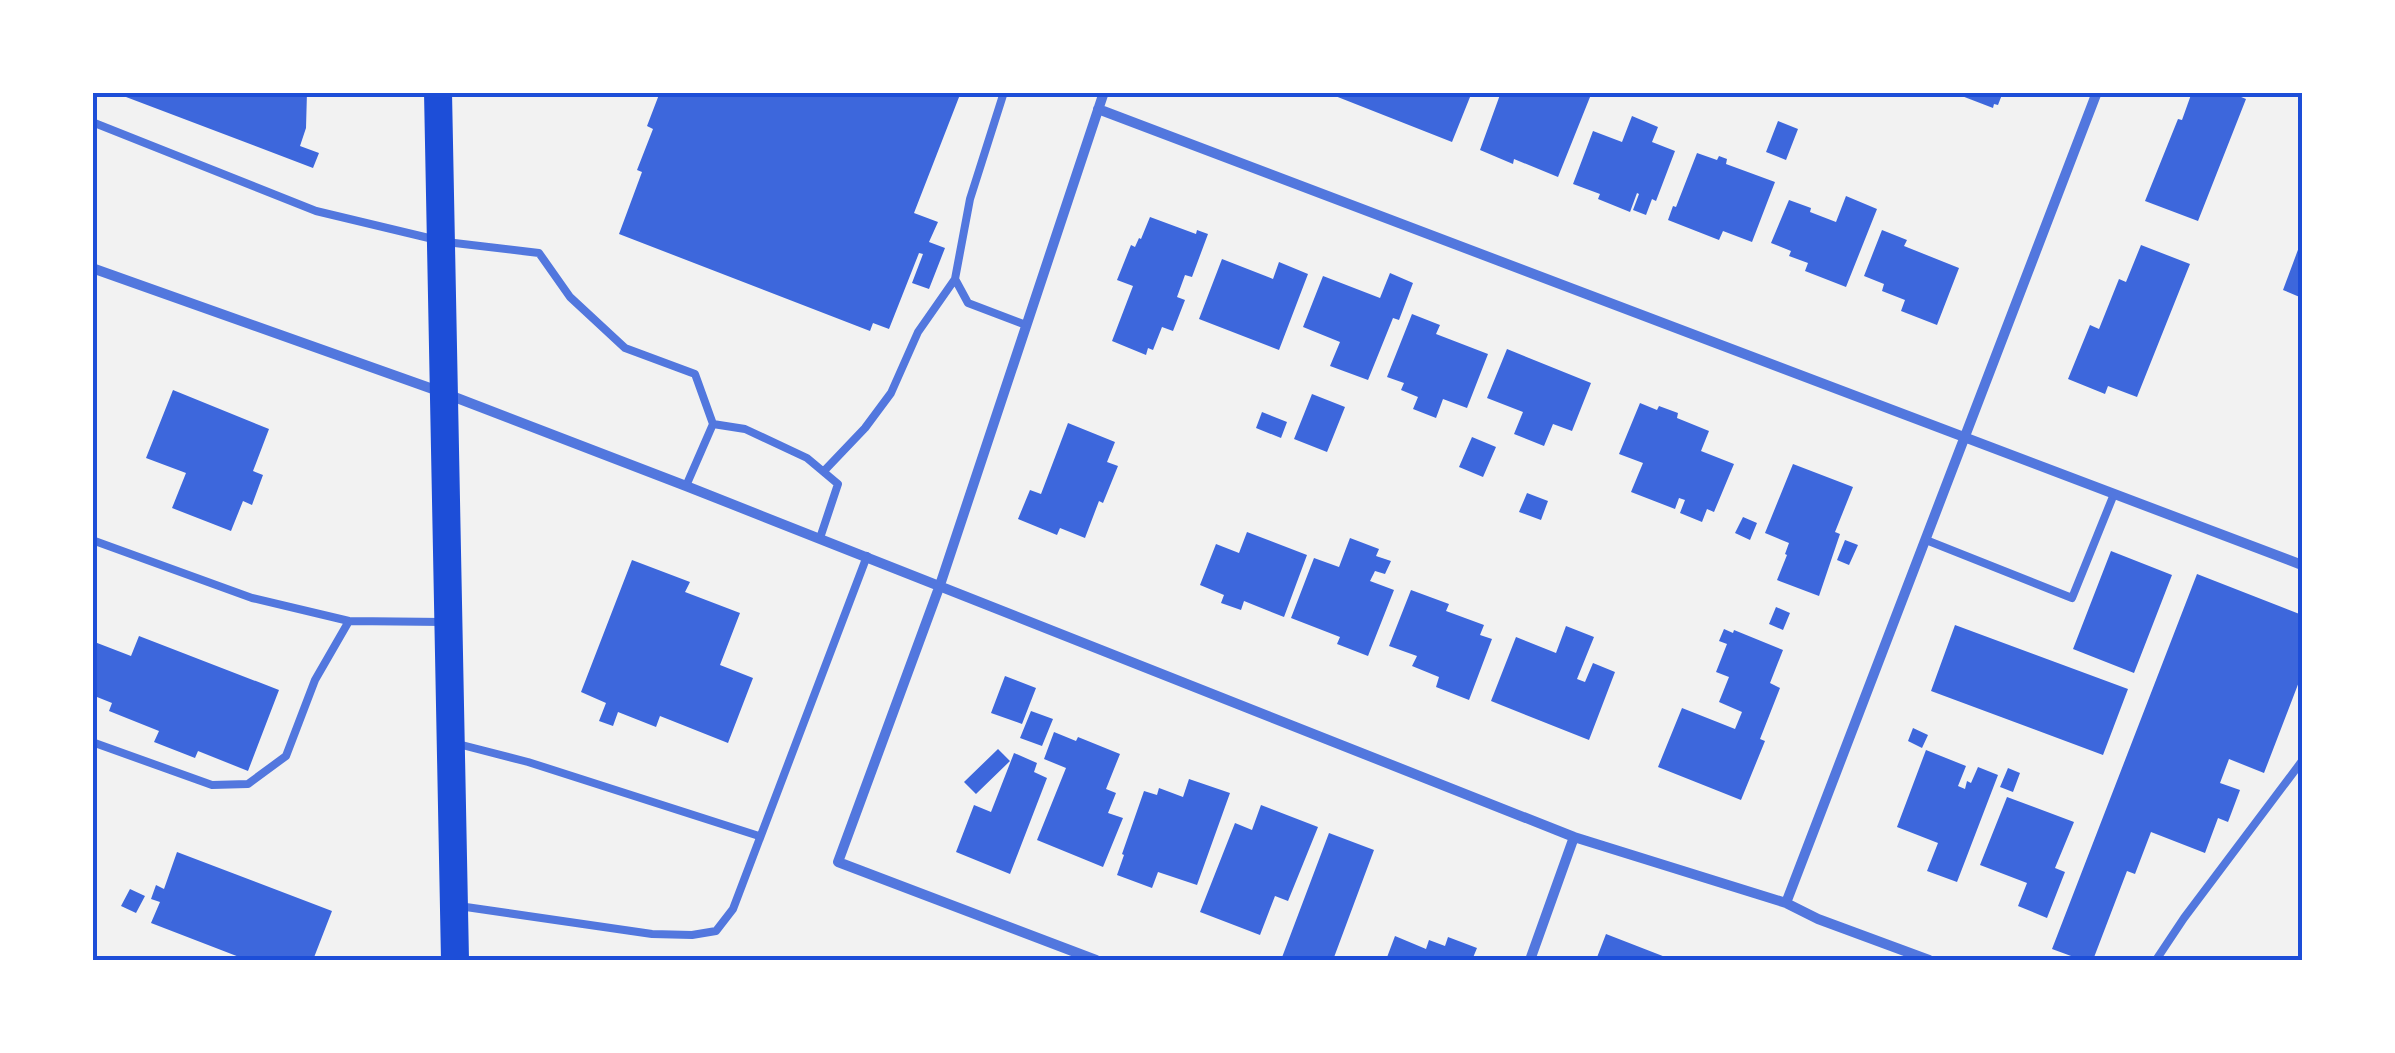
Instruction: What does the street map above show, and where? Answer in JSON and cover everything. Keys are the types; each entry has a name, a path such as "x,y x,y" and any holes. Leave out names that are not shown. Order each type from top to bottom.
{"highway":[{"path":"438,92 455,960"}],"street":[{"path":"1096,960 838,862 940,585 1104,92"},
{"path":"1786,904 2097,92"},
{"path":"1098,109 2302,566"},
{"path":"92,268 686,486 1574,837 1786,904 1929,960"},
{"path":"1530,960 1574,837"}],"lane":[{"path":"824,471 865,428 890,393 918,332 955,279 970,199 1004,92"},
{"path":"92,122 316,211 441,241 539,253 570,297 625,348 695,374 713,424 686,486"},
{"path":"955,279 968,303 1026,325"},
{"path":"713,424 746,429 808,458 838,484 820,538"},
{"path":"1926,540 2072,598 2114,494"},
{"path":"92,540 252,598 349,621 449,622"},
{"path":"454,905 652,934 692,935 716,930 733,910 867,556"},
{"path":"92,742 212,785 248,784 286,756 315,680 349,621"},
{"path":"451,742 528,762 760,836"},
{"path":"2156,960 2302,761"}],"building":[{"path":"128,92 307,92 306,128 300,146 319,153 313,168 126,97"},
{"path":"660,92 961,92 914,213 938,222 929,242 945,248 929,289 912,283 923,254 919,253 889,329 873,323 870,331 619,234 642,172 637,170 653,129 647,126"},
{"path":"1325,92 1472,92 1452,142"},
{"path":"1501,92 1592,92 1558,177 1480,150"},
{"path":"2003,92 1993,108 1954,93"},
{"path":"2192,92 2229,92 2246,99 2198,221 2145,201"},
{"path":"1632,116 1658,127 1652,142 1675,151 1656,201 1652,199 1646,215 1633,210 1637,193 1630,212 1573,184 1593,131 1622,142"},
{"path":"1778,121 1798,129 1786,160 1766,152"},
{"path":"1697,153 1717,160 1719,156 1727,159 1726,164 1775,182 1752,242 1723,231 1719,240 1668,220"},
{"path":"1846,196 1877,209 1846,287 1805,271 1808,263 1771,243 1789,200 1836,222"},
{"path":"1150,217 1196,234 1197,230 1208,234 1192,277 1185,275 1177,297 1185,300 1173,331 1162,327 1153,350 1148,348 1146,355 1112,341 1133,286 1117,280 1131,245 1135,247 1141,239"},
{"path":"1882,230 1907,240 1904,246 1959,268 1937,325 1901,311 1905,300 1882,291 1884,284 1864,276"},
{"path":"2302,239 2302,298 2283,290"},
{"path":"2141,245 2190,264 2137,397 2108,386 2105,394 2068,379 2090,325 2099,329 2119,279 2126,282"},
{"path":"1222,259 1273,279 1279,262 1308,274 1279,350 1199,319"},
{"path":"1390,273 1413,283 1399,320 1393,318 1368,380 1330,366 1340,342 1303,327 1323,276 1380,298"},
{"path":"1412,314 1440,325 1436,334 1488,354 1467,408 1443,399 1436,418 1413,409 1418,397 1401,390 1404,383 1387,377"},
{"path":"1507,349 1591,383 1572,431 1553,424 1544,446 1514,434 1523,412 1487,398"},
{"path":"173,390 269,429 253,471 263,475 252,505 243,501 231,531 172,508 186,473 146,458"},
{"path":"1312,394 1345,407 1327,452 1294,439"},
{"path":"1640,403 1678,413 1677,418 1709,431 1701,451 1734,464 1714,512 1707,509 1702,522 1680,513 1685,500 1679,498 1675,509 1631,492 1643,463 1619,454"},
{"path":"1262,412 1287,422 1281,438 1256,428"},
{"path":"1068,423 1115,442 1107,462 1118,466 1085,538 1060,528 1057,535 1018,519 1030,490 1041,494"},
{"path":"1472,437 1496,447 1483,477 1459,467"},
{"path":"1793,464 1853,487 1835,532 1840,534 1819,596 1777,580 1789,543 1765,533"},
{"path":"1527,493 1548,501 1541,520 1519,512"},
{"path":"1743,517 1757,523 1750,540 1735,533"},
{"path":"1247,532 1307,555 1284,617 1244,601 1241,610 1221,603 1224,595 1200,585 1216,544 1239,553"},
{"path":"1350,538 1379,549 1376,556 1391,561 1385,574 1375,571 1370,581 1394,590 1368,656 1337,644 1340,637 1291,618 1314,558 1339,567"},
{"path":"1845,540 1858,545 1849,565 1837,560"},
{"path":"2111,551 2172,575 2134,673 2073,649"},
{"path":"632,560 690,582 685,592 740,613 720,665 753,678 728,743 660,716 656,727 618,712 613,726 599,721 606,703 581,692"},
{"path":"2197,574 2302,615 2302,674 2264,773 2229,759 2220,783 2240,790 2228,822 2218,818 2205,853 2151,832 2135,874 2127,871 2093,960 2082,960 2052,949"},
{"path":"1411,590 1449,604 1446,611 1484,625 1480,635 1492,639 1469,700 1436,687 1439,677 1412,666 1417,656 1389,646"},
{"path":"1776,607 1790,613 1783,630 1769,624"},
{"path":"1955,625 2128,689 2103,755 1931,691"},
{"path":"1566,626 1594,637 1577,679 1585,682 1593,663 1615,672 1589,740 1491,701 1516,637 1556,653"},
{"path":"1724,629 1783,650 1770,683 1780,688 1760,739 1765,741 1741,800 1658,767 1682,708 1735,729 1742,712 1719,702 1729,677 1716,672 1727,644 1719,641"},
{"path":"139,636 279,690 248,771 198,751 195,758 154,742 159,731 109,711 112,703 92,695 92,641 131,656"},
{"path":"1005,676 1036,688 1022,724 991,713"},
{"path":"1031,711 1053,719 1042,746 1020,738"},
{"path":"1913,728 1928,735 1922,748 1908,741"},
{"path":"1054,732 1120,754 1106,789 1116,793 1108,813 1123,818 1103,867 1037,840 1066,768 1044,759"},
{"path":"998,749 1010,761 976,794 964,782"},
{"path":"1926,750 1966,766 1958,786 1965,789 1978,767 1998,775 1957,882 1927,871 1938,843 1897,827"},
{"path":"1014,753 1037,763 1034,772 1047,778 1010,874 956,852 974,805 991,812"},
{"path":"2008,768 2020,773 2013,792 2000,787"},
{"path":"1189,779 1230,793 1197,885 1158,872 1152,888 1117,875 1144,791 1157,795 1159,788 1183,797"},
{"path":"2007,797 2074,822 2055,868 2065,872 2047,918 2018,906 2027,883 1980,865"},
{"path":"1261,805 1318,827 1288,901 1275,896 1260,935 1200,912 1235,823 1252,830"},
{"path":"1329,833 1374,850 1333,960 1281,960"},
{"path":"177,852 332,911 313,960 247,960 151,923 160,902 151,899 156,885 164,889"},
{"path":"130,889 145,896 136,913 121,906"},
{"path":"1606,934 1673,960 1596,960"},
{"path":"1395,936 1426,949 1429,940 1445,946 1448,937 1477,948 1472,960 1386,960"}]}
